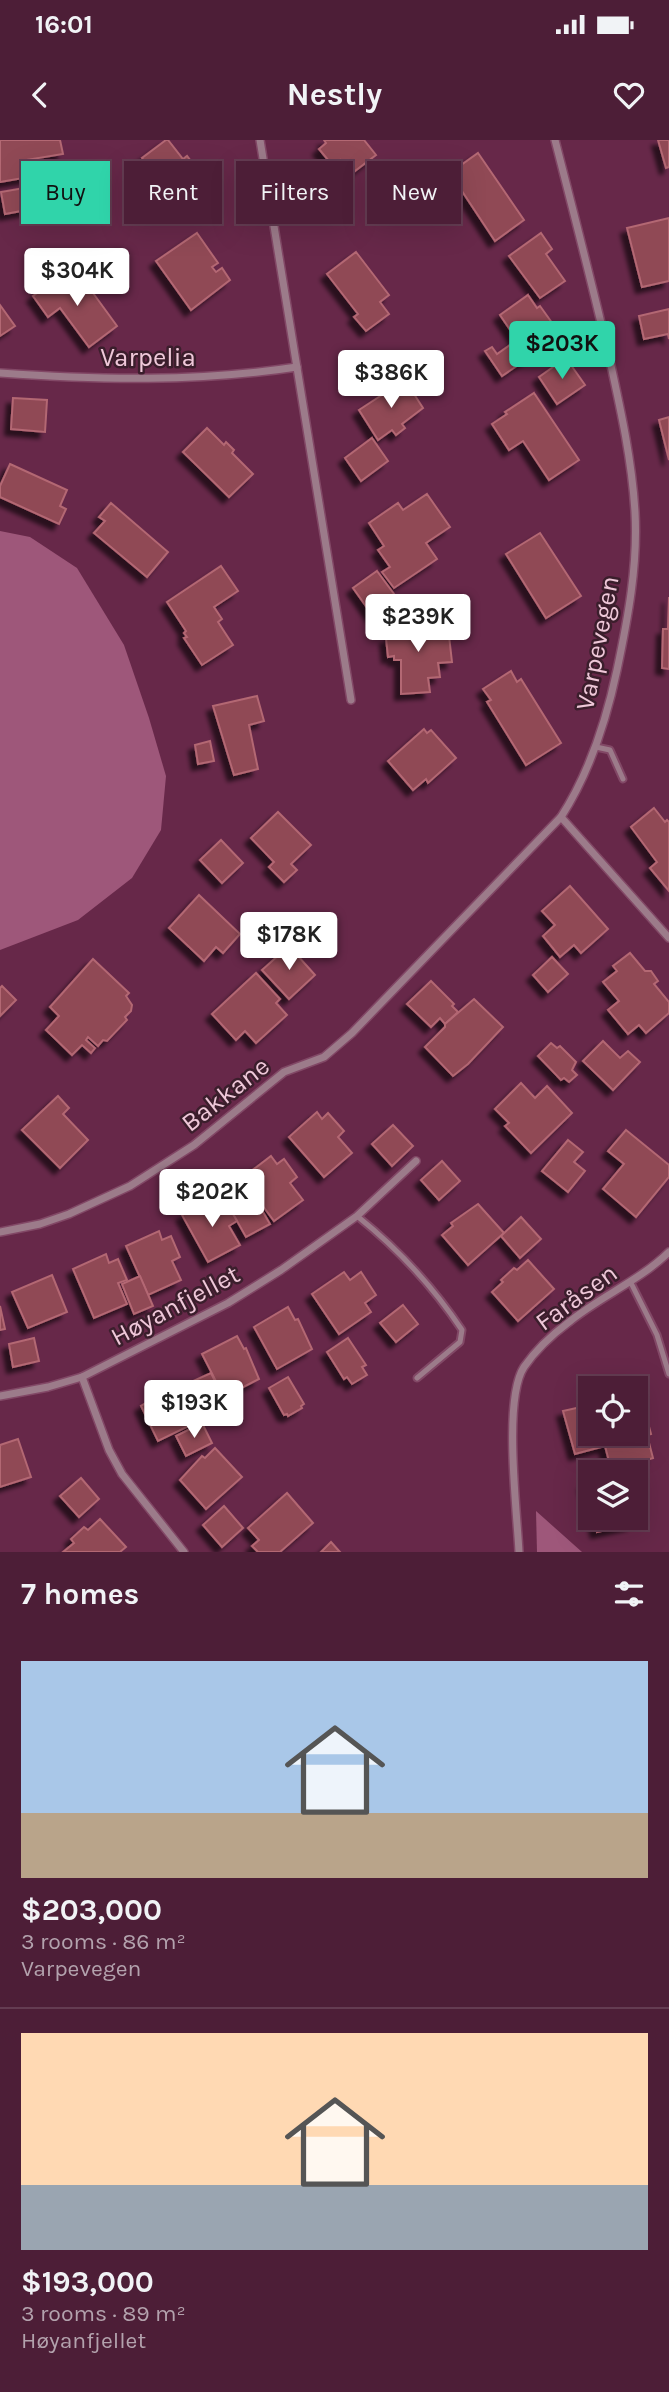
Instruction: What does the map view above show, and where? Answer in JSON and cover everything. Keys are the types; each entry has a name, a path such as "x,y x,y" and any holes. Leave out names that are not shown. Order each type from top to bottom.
{"street":[{"path":"260,140 351,700"},
{"name":"Varpevegen","path":"324,1057 352,1033 561,817 584,776 596,747 611,696 633,584 635,514 626,438 598,307 555,140"},
{"name":"Varpelia","path":"0,373 67,378 195,378 243,375 297,367"},
{"path":"561,817 669,938"},
{"name":"Bakkane","path":"0,1232 40,1224 69,1214 130,1186 194,1145 284,1072 324,1057"},
{"name":"Høyanfjellet","path":"0,1396 82,1377 228,1303 281,1270 357,1216 416,1161"},
{"name":"Faråsen","path":"519,1552 512,1415 523,1368 570,1321 631,1283 669,1252"},
{"path":"82,1377 109,1450 122,1474 184,1552"}],"lane":[{"path":"596,747 610,750 623,779"},
{"path":"357,1216 385,1238 451,1313 462,1330 460,1342 417,1378"},
{"path":"631,1283 657,1335 669,1374"}],"shaded area":[{"path":"0,531 30,537 77,568 124,645 166,776 161,830 132,878 78,920 0,950"},
{"path":"536,1511 582,1552 537,1552"}],"building":[{"path":"0,140 60,140 63,154 21,161 21,178 0,182"},
{"path":"168,140 183,159 187,156 191,161 144,161 142,158"},
{"path":"324,140 364,140 376,155 353,172 353,161 329,161 319,149 326,143"},
{"path":"658,140 669,140 669,167 666,168"},
{"path":"478,153 524,220 495,241 461,190 461,165"},
{"path":"21,189 21,211 5,214 1,192"},
{"path":"669,218 669,281 642,287 627,228"},
{"path":"197,233 218,263 212,267 216,272 222,268 230,280 191,310 156,261"},
{"path":"541,233 552,249 546,254 565,281 540,298 509,256"},
{"path":"356,252 389,295 380,302 389,314 366,331 354,317 358,314 327,274"},
{"path":"77,271 117,326 89,347 60,308 48,317 33,296 51,283 54,288"},
{"path":"528,295 555,327 552,329 558,338 502,376 485,351 492,347 497,354 517,340 500,315"},
{"path":"0,305 15,326 0,336"},
{"path":"669,309 669,339 668,334 644,339 639,316"},
{"path":"566,358 585,385 557,404 539,377"},
{"path":"405,380 423,408 402,424 405,428 396,435 392,430 378,440 359,410"},
{"path":"534,393 579,460 549,480 523,441 509,450 492,424"},
{"path":"13,398 47,400 45,432 11,429"},
{"path":"669,417 669,460 659,420"},
{"path":"207,428 224,445 226,442 234,450 232,453 253,474 229,497 183,452"},
{"path":"372,438 388,461 361,481 345,458"},
{"path":"10,464 67,490 60,506 66,509 59,524 0,497 0,486"},
{"path":"427,494 450,527 426,543 437,559 394,588 382,572 390,567 378,550 384,546 369,523 398,503 403,510"},
{"path":"111,503 168,552 147,577 94,533 105,521 99,517"},
{"path":"540,533 581,596 546,618 506,554"},
{"path":"221,566 238,591 214,607 222,619 218,622 233,645 202,665 184,638 187,637 184,633 186,631 167,602"},
{"path":"377,571 397,598 373,616 353,588"},
{"path":"669,597 669,669 662,668 663,629 668,629"},
{"path":"435,621 436,638 449,636 452,662 438,663 440,677 428,678 430,692 401,694 401,660 394,660 394,656 388,657 386,638 393,637 392,625"},
{"path":"511,671 517,682 521,679 561,743 526,765 487,702 491,700 483,689"},
{"path":"257,696 264,721 249,725 258,769 234,775 213,706"},
{"path":"424,729 427,733 431,730 456,758 428,783 426,779 413,790 388,761"},
{"path":"210,741 214,761 198,764 195,745"},
{"path":"654,808 665,822 669,822 669,891 650,868 657,862 631,827"},
{"path":"278,812 311,845 291,864 297,870 284,882 269,867 274,862 251,838"},
{"path":"221,840 243,863 222,883 200,860"},
{"path":"570,886 608,929 581,953 574,945 560,957 543,936 555,925 542,911"},
{"path":"199,895 240,934 223,953 216,947 204,961 169,928"},
{"path":"289,946 315,975 289,999 262,970"},
{"path":"630,953 645,971 651,971 658,981 654,984 669,1002 669,1013 646,1033 639,1025 628,1034 608,1010 619,1001 603,982 617,971 613,966"},
{"path":"552,957 568,974 548,992 533,975"},
{"path":"93,959 129,993 126,996 132,1005 131,1011 125,1017 127,1020 107,1041 103,1040 98,1046 88,1037 86,1040 95,1048 91,1053 82,1045 72,1055 46,1030 59,1016 50,1007"},
{"path":"256,973 280,999 276,1003 287,1015 256,1043 245,1031 236,1040 212,1014"},
{"path":"431,981 454,1004 452,1006 458,1012 445,1024 440,1018 431,1027 407,1004"},
{"path":"2,986 16,1000 0,1016 0,988"},
{"path":"474,999 503,1027 453,1076 425,1047 445,1024"},
{"path":"603,1041 620,1058 628,1051 640,1062 613,1090 583,1061"},
{"path":"551,1043 557,1048 560,1046 576,1062 572,1070 577,1075 569,1082 564,1078 561,1080 538,1056"},
{"path":"521,1083 535,1098 547,1086 572,1113 531,1153 505,1126 509,1123 495,1109"},
{"path":"58,1096 69,1108 63,1114 88,1140 60,1168 22,1130"},
{"path":"317,1112 322,1119 328,1113 344,1131 338,1137 352,1153 324,1177 289,1137"},
{"path":"393,1125 413,1146 392,1166 372,1144"},
{"path":"626,1130 669,1165 669,1177 636,1217 603,1189 624,1164 608,1151"},
{"path":"568,1140 583,1152 574,1162 585,1171 568,1192 542,1171"},
{"path":"271,1156 277,1164 284,1159 297,1177 290,1183 303,1200 274,1221 242,1178"},
{"path":"442,1161 460,1181 439,1200 421,1180"},
{"path":"252,1193 270,1224 246,1237 228,1205"},
{"path":"214,1198 218,1206 226,1202 237,1221 229,1226 240,1245 208,1262 182,1215"},
{"path":"478,1204 504,1233 468,1265 442,1235 453,1226 451,1223"},
{"path":"521,1217 541,1239 520,1258 501,1236"},
{"path":"159,1231 162,1240 171,1236 180,1257 172,1261 181,1280 148,1295 126,1246"},
{"path":"106,1254 109,1263 118,1259 127,1280 118,1283 127,1304 94,1318 73,1269"},
{"path":"528,1260 554,1289 518,1321 492,1292 514,1268 517,1270"},
{"path":"344,1272 350,1280 361,1272 376,1295 365,1303 371,1312 339,1334 312,1294"},
{"path":"52,1275 67,1312 28,1328 12,1292"},
{"path":"140,1276 153,1306 134,1314 122,1284"},
{"path":"403,1305 418,1324 396,1342 380,1323"},
{"path":"0,1306 5,1329 0,1330"},
{"path":"288,1307 295,1320 298,1319 312,1349 277,1369 254,1327"},
{"path":"237,1336 244,1349 246,1348 259,1379 224,1397 202,1354"},
{"path":"34,1338 39,1361 13,1367 9,1344"},
{"path":"348,1338 366,1365 362,1367 367,1375 352,1384 347,1377 344,1379 327,1352"},
{"path":"211,1373 225,1402 206,1412 191,1382"},
{"path":"288,1377 304,1404 288,1416 284,1415 269,1388"},
{"path":"183,1385 201,1420 158,1441 141,1406 169,1389 170,1392"},
{"path":"578,1408 578,1446 605,1446 575,1454 563,1411"},
{"path":"202,1423 212,1443 186,1456 176,1436"},
{"path":"18,1439 31,1477 0,1487 0,1445"},
{"path":"648,1439 653,1458 609,1460 605,1446 648,1446"},
{"path":"215,1448 242,1477 206,1509 180,1480 202,1456 205,1458"},
{"path":"81,1478 99,1499 79,1517 60,1496"},
{"path":"287,1493 313,1523 280,1552 258,1552 252,1546 259,1540 248,1528"},
{"path":"224,1506 243,1528 222,1547 203,1525"},
{"path":"100,1519 126,1547 120,1552 63,1552 74,1543 71,1539 84,1527 88,1530"},
{"path":"331,1542 340,1552 321,1552"}]}
